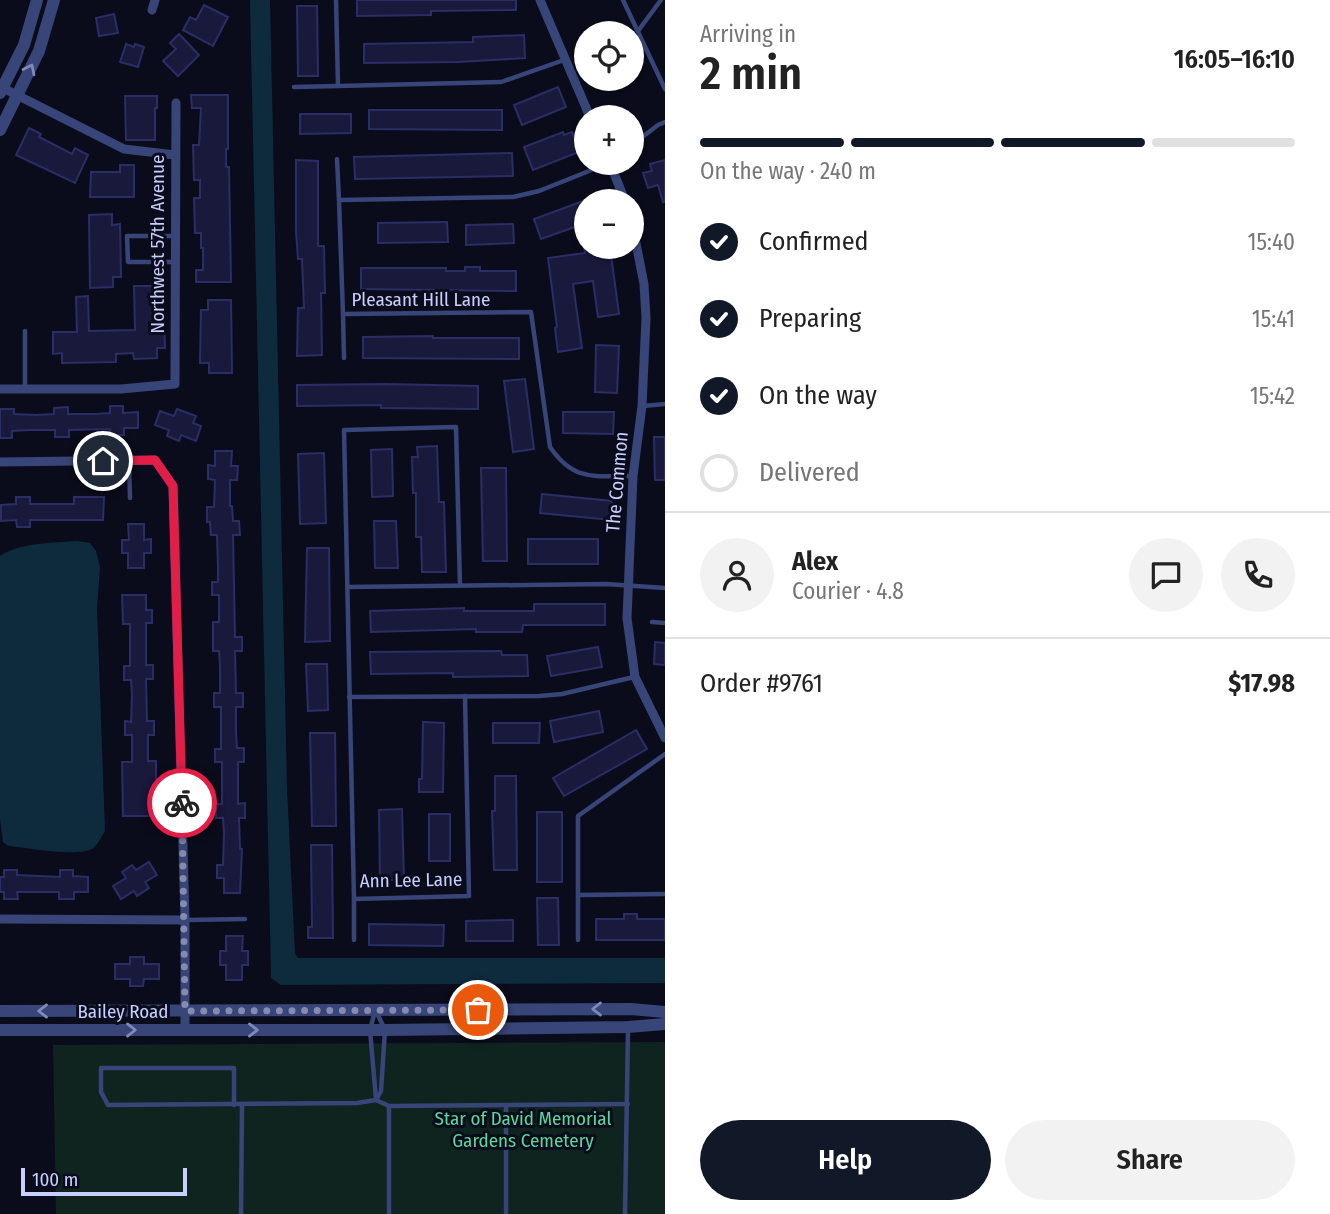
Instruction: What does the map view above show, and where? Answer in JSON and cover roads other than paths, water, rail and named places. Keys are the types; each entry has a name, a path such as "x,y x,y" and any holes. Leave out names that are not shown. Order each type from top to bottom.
{"street":[{"path":"37,0 23,45 1,91 18,95 124,149 175,155"},
{"path":"0,130 39,51 54,0"},
{"path":"540,0 585,105"},
{"name":"Northwest 57th Avenue","path":"25,389 121,389 175,384 176,103"},
{"name":"The Common","path":"639,259 646,318 642,406 633,476 627,618 635,677 665,738"},
{"path":"0,390 25,389"},
{"path":"0,463 155,460 173,486 185,920 185,1030"},
{"path":"0,919 185,920"},
{"name":"Bailey Road","path":"0,1012 631,1009 665,1012"},
{"name":"Bailey Road","path":"0,1030 384,1030 628,1027 665,1024"}],"lane":[{"path":"336,0 338,86"},
{"path":"623,0 633,21"},
{"path":"644,23 661,0"},
{"path":"644,44 665,89"},
{"path":"295,87 501,82 565,60"},
{"path":"644,136 665,122"},
{"name":"Pleasant Hill Lane","path":"337,159 343,314 531,312 550,447 561,464 587,476 633,476"},
{"path":"339,200 513,197 539,191 579,175"},
{"path":"175,236 127,236 128,262 175,262"},
{"path":"343,314 344,358"},
{"path":"25,331 25,389"},
{"path":"642,406 665,404"},
{"name":"Ann Lee Lane","path":"460,585 456,427 344,430 354,899 469,896 465,696"},
{"path":"129,460 130,498"},
{"path":"348,587 628,585 665,589"},
{"path":"652,622 665,623"},
{"path":"349,697 539,696 562,694 635,677"},
{"path":"578,940 578,816 665,754"},
{"path":"578,895 665,894"},
{"path":"354,899 354,940"},
{"path":"185,920 245,919"},
{"path":"375,1010 370,1030 376,1100"},
{"path":"375,1010 384,1030 383,1078 376,1100"},
{"path":"625,1214 628,1027"},
{"path":"234,1105 234,1068 102,1068 101,1092 108,1105 234,1105 242,1105 357,1103 376,1100 389,1106 628,1104"},
{"path":"242,1105 242,1214"},
{"path":"506,1105 506,1214"},
{"path":"389,1106 389,1214"}],"water":[{"path":"250,0 270,0 287,789 295,954 298,958 665,958 665,983 281,985 271,978"},
{"path":"77,541 90,543 96,551 100,567 97,608 105,831 92,849 85,851 64,852 9,846 3,842 0,819 0,556 27,546"}],"park label":[{"name":"Star of David Memorial Gardens Cemetery","path":"523,1129"}]}
